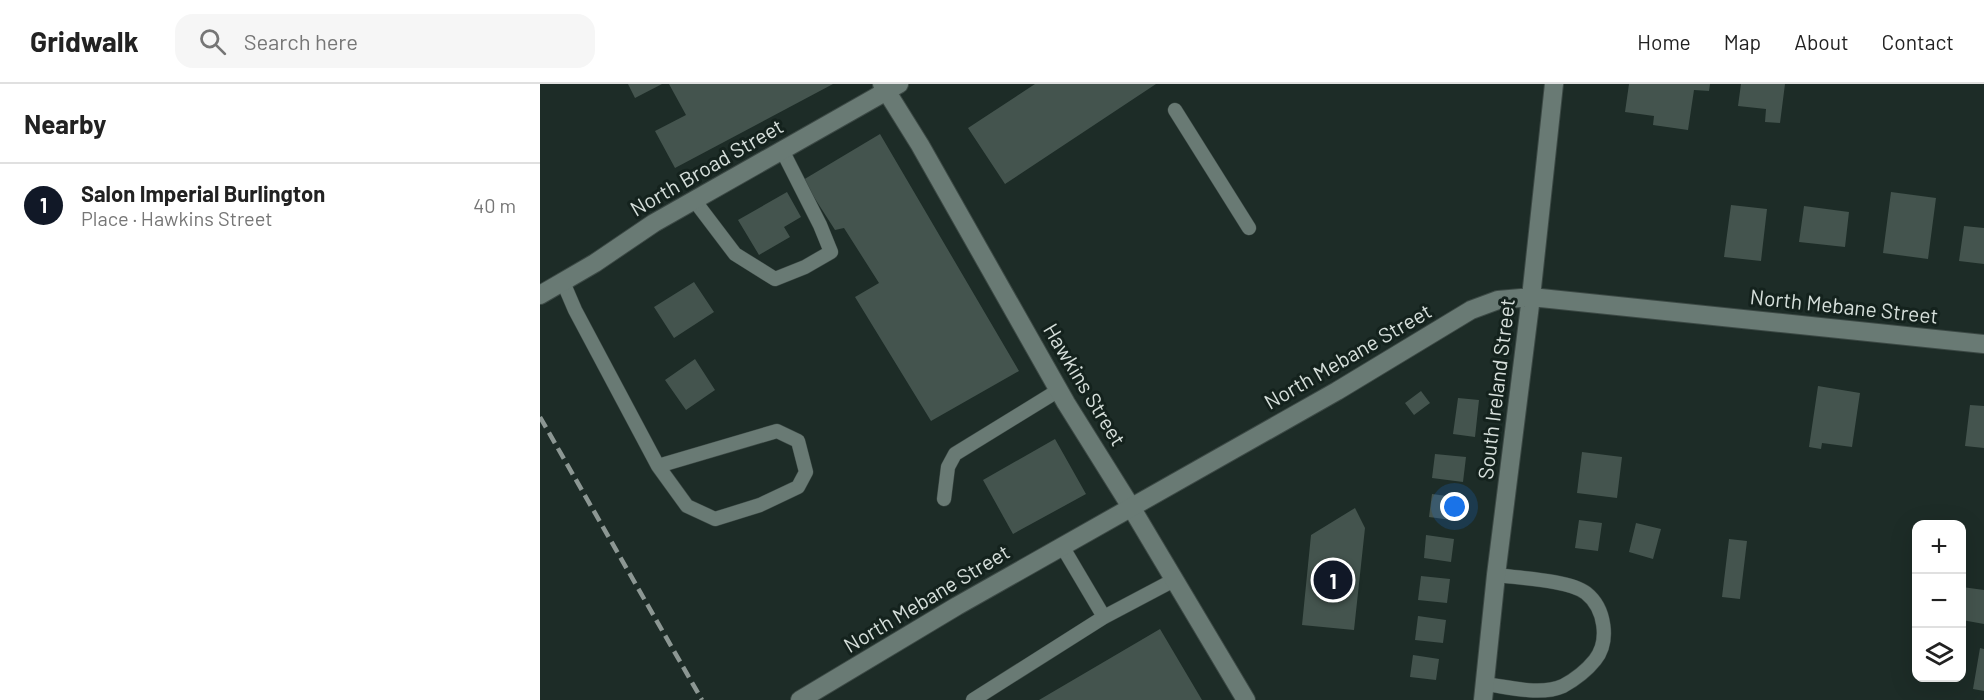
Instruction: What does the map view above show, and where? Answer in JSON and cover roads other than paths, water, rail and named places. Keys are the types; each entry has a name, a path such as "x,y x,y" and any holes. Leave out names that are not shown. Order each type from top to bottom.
{"street":[{"name":"South Ireland Street","path":"1484,692 1554,84"},
{"name":"North Broad Street","path":"540,296 595,263 654,223 889,86"},
{"name":"Hawkins Street","path":"889,86 1059,390 1246,700"},
{"name":"North Mebane Street","path":"800,700 1062,546 1337,391 1472,310 1498,300 1531,297 1984,344"}],"lane":[{"path":"1174,110 1249,228"},
{"path":"694,200 735,254 775,279 805,267 831,252 782,150"},
{"path":"563,282 575,310 658,466 687,506 715,519 760,505 798,487 806,472 798,441 777,431 658,466"},
{"path":"944,499 948,467 955,454 1059,390"},
{"path":"1062,546 1104,617"},
{"path":"1484,692 1540,690 1562,686 1580,675 1597,658 1603,638 1604,620 1599,608 1586,592 1564,584 1496,575"},
{"path":"973,700 1104,617 1174,580"}],"railway":[{"path":"540,417 702,700"}],"place":[{"name":"Salon Imperial Burlington","path":"1333,580"}]}
